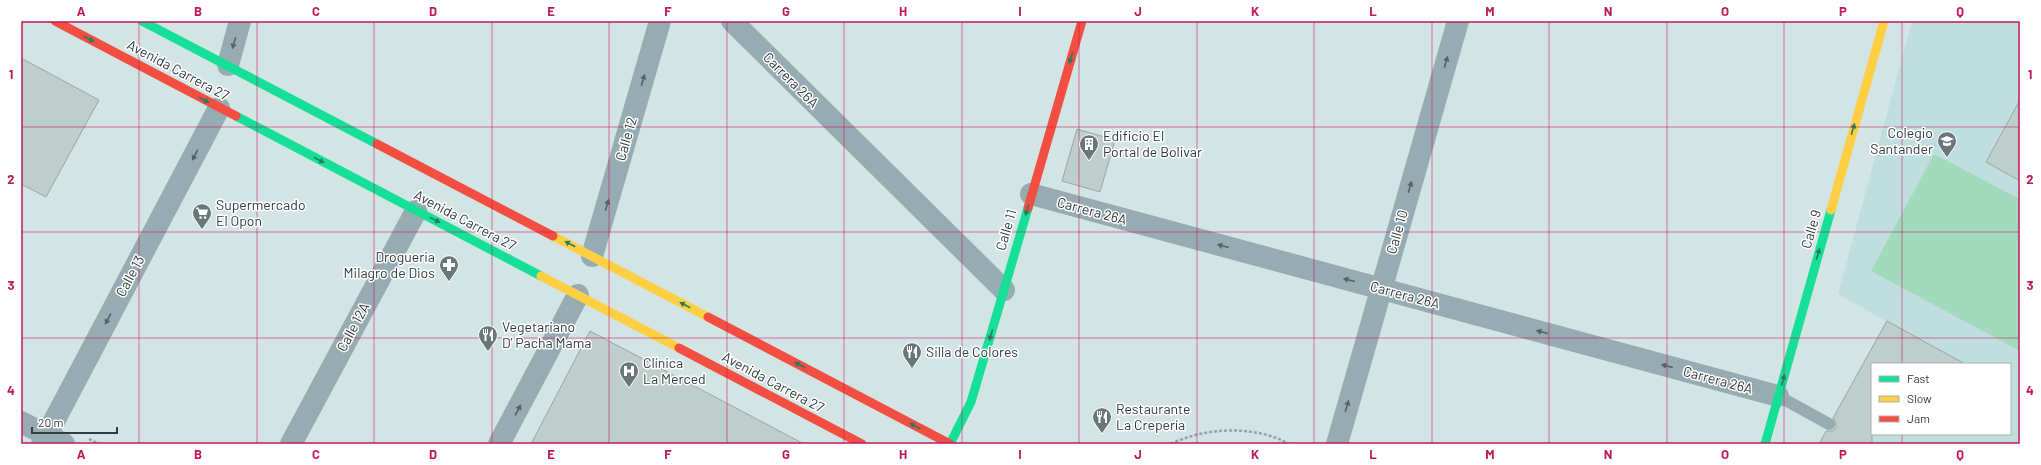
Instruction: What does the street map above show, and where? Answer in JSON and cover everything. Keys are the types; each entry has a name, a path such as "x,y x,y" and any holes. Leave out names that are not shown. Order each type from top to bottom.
{"main road":[{"name":"Avenida Carrera 27","path":"55,21 862,444"},
{"name":"Avenida Carrera 27","path":"142,21 950,444"},
{"name":"Calle 11","path":"950,444 970,402 1082,21"},
{"name":"Calle 9","path":"1765,444 1884,21"}],"street":[{"path":"228,65 240,21"},
{"name":"Calle 12","path":"592,256 660,21"},
{"name":"Carrera 26A","path":"732,21 1004,290"},
{"name":"Calle 10","path":"1337,444 1458,21"},
{"name":"Calle 13","path":"51,441 219,108"},
{"name":"Carrera 26A","path":"1031,194 1778,396"},
{"name":"Calle 12A","path":"290,444 416,210"},
{"path":"499,444 578,295"},
{"path":"21,422 51,441"}],"lane":[{"path":"1778,396 1829,424"}],"path":[{"path":"1171,444 1182,439 1215,431 1249,432 1282,440 1289,444"}],"shaded area":[{"name":"Colegio Santander","path":"1912,21 2020,21 2020,444 1819,444 1886,321 1838,294"}],"green space":[{"path":"1934,154 2020,199 2020,351 1871,271"}],"building":[{"path":"21,58 99,100 46,197 21,184"},
{"path":"2020,100 2020,181 1986,162"},
{"name":"Edificio El Portal de Bolivar","path":"1077,129 1115,140 1100,192 1062,181"},
{"path":"1887,321 1963,363 1871,363 1872,444 1819,444 1826,431 1833,431 1836,427 1836,423 1833,418"},
{"name":"Clínica La Merced","path":"590,331 804,444 531,444"}],"traffic: fast":[{"path":"142,21 377,144"},
{"path":"236,116 541,276"},
{"path":"950,444 971,402 1028,208"},
{"path":"1765,444 1831,210"}],"traffic: slow":[{"path":"1831,210 1884,21"},
{"path":"553,236 708,317"},
{"path":"541,276 679,348"}],"traffic: jam":[{"path":"55,21 236,116"},
{"path":"1028,208 1082,21"},
{"path":"377,144 553,236"},
{"path":"708,317 950,444"},
{"path":"679,348 862,444"}],"place":[{"name":"Colegio Santander","path":"1947,158"},
{"name":"Edificio El Portal de Bolivar","path":"1089,161"},
{"name":"Supermercado El Opon","path":"202,230"},
{"name":"Drogueria Milagro de Dios","path":"449,282"},
{"name":"Vegetariano D' Pacha Mama","path":"488,352"},
{"name":"Silla de Colores","path":"912,369"},
{"name":"Clínica La Merced","path":"629,388"},
{"name":"Restaurante La Crepería","path":"1102,434"}]}
